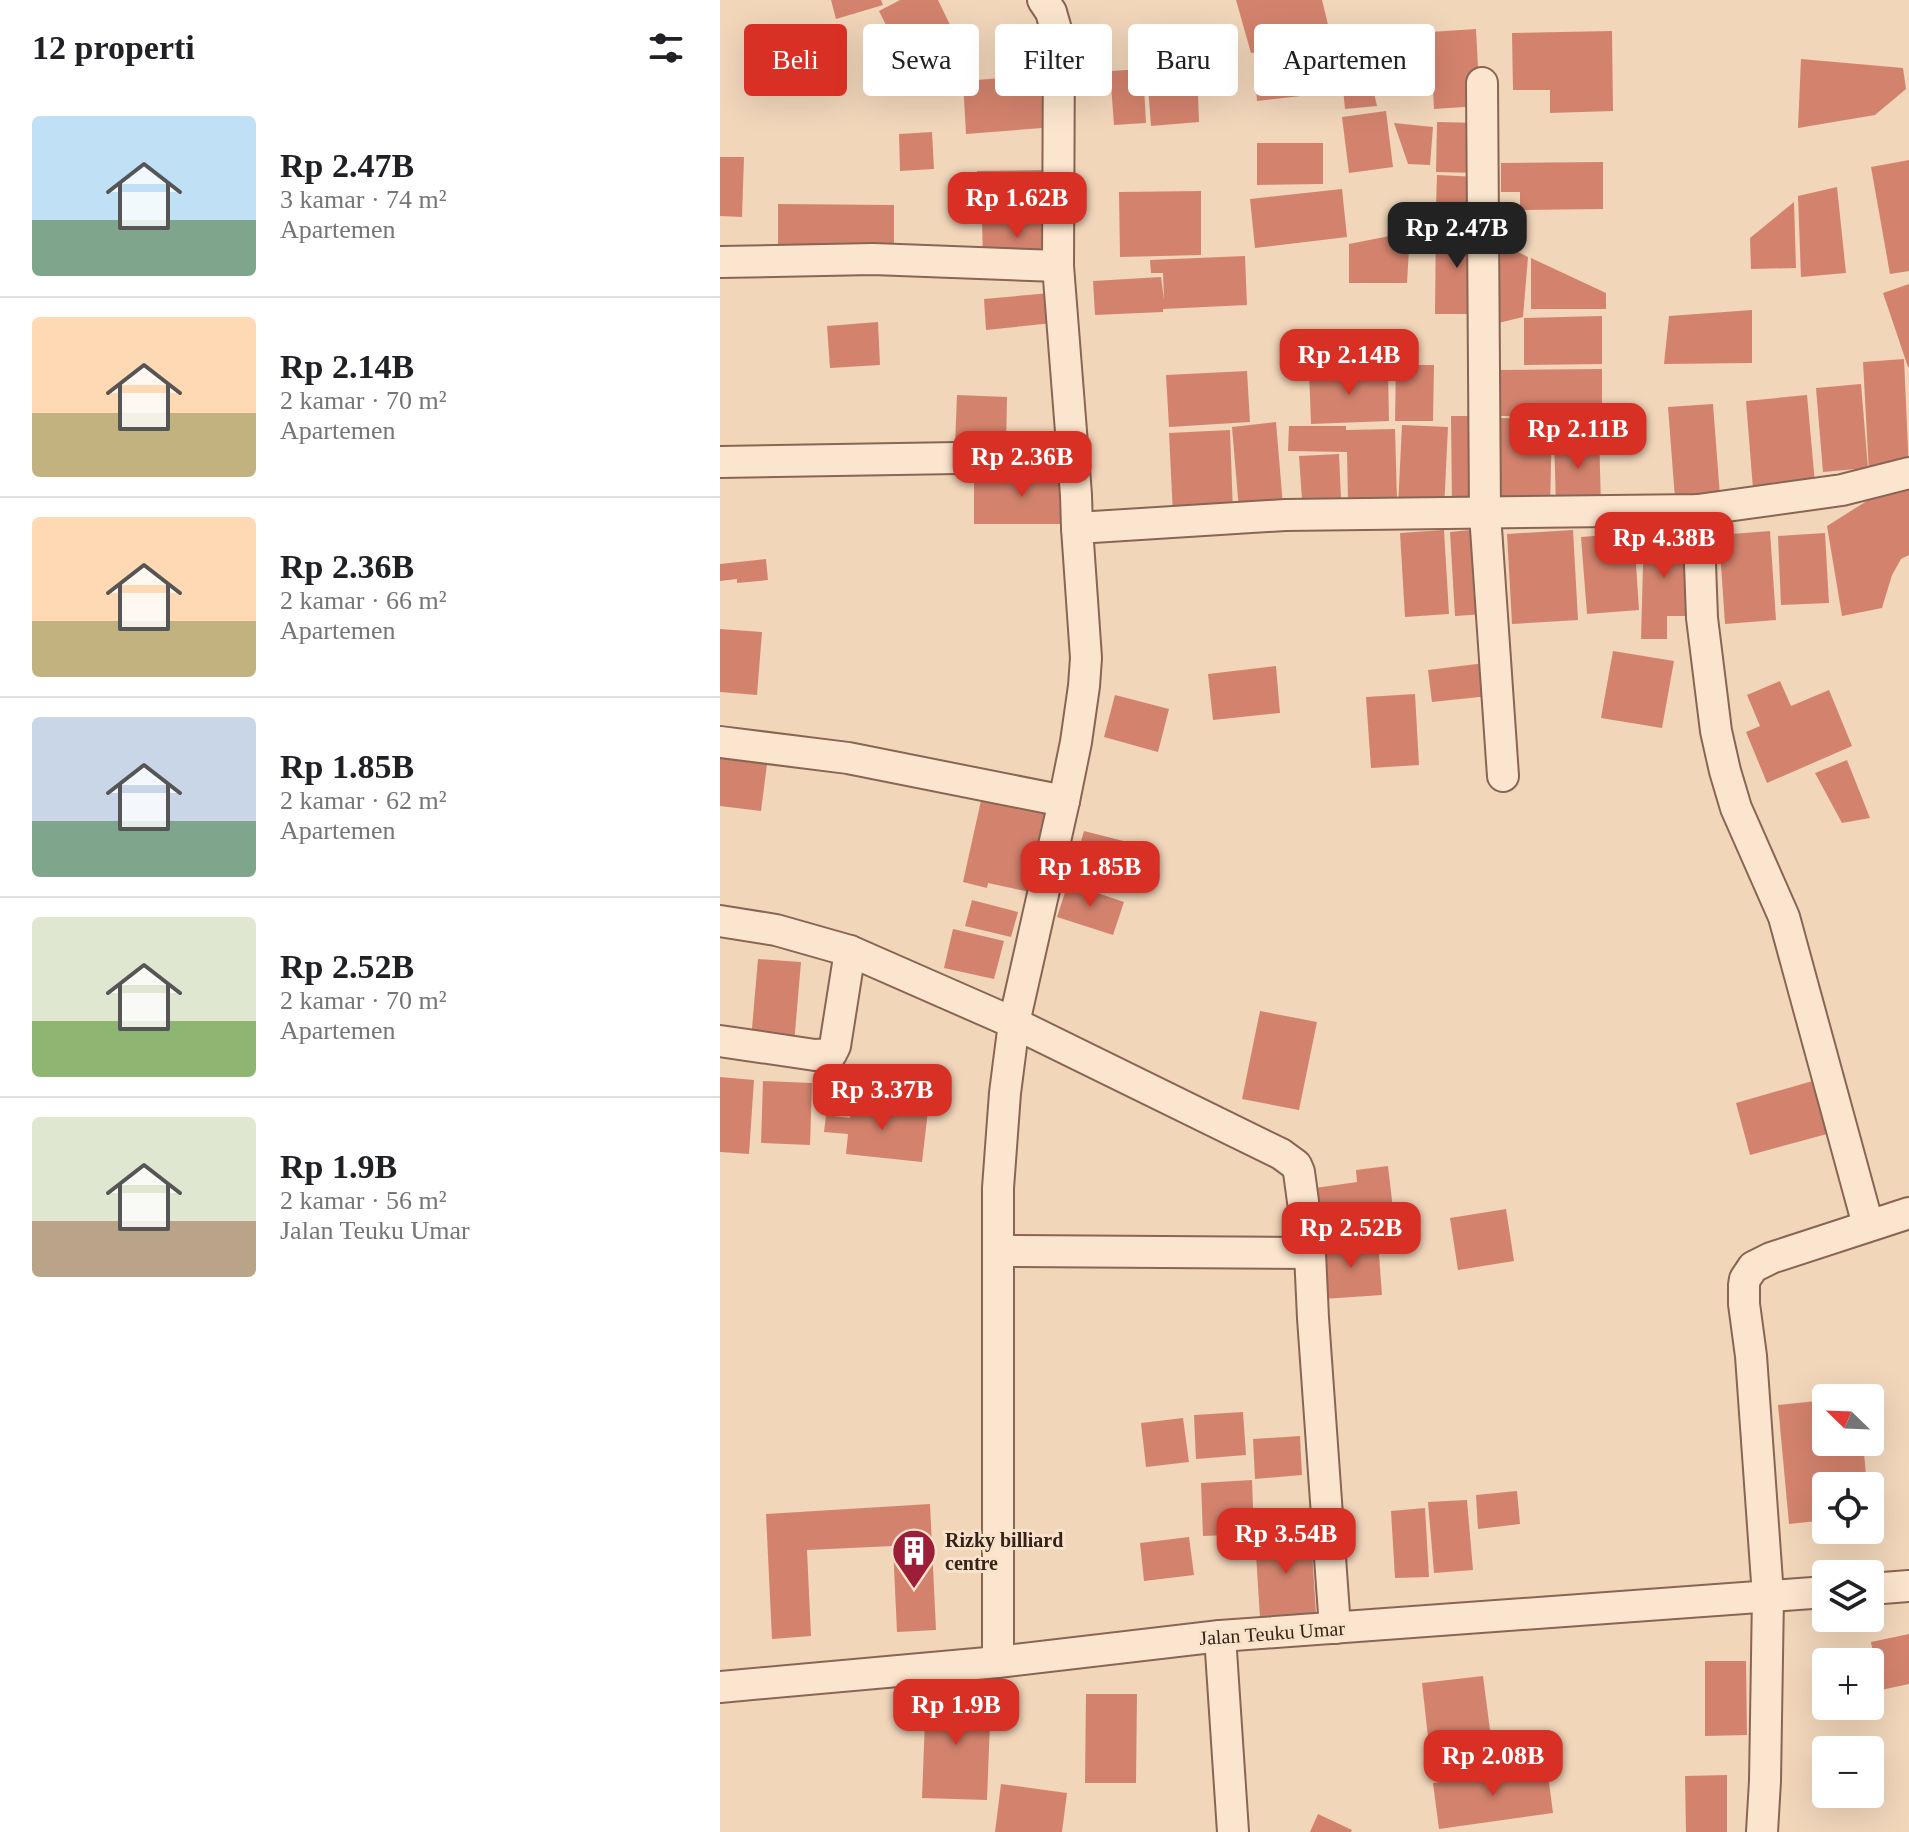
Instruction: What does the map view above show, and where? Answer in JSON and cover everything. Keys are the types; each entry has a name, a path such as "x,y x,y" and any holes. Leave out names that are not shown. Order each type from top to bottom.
{"street":[{"path":"998,1662 998,1188 1005,1093 1014,1023 1076,742 1086,658 1058,266 1059,40 1051,12 1043,0"},
{"path":"1482,83 1485,514 1503,776"},
{"path":"720,262 873,259 1058,266"},
{"path":"720,462 1072,456"},
{"path":"1077,528 1285,515 1698,510 1842,490 1909,473"},
{"path":"1698,510 1702,618 1716,731 1725,771 1736,808 1784,917 1868,1225"},
{"path":"720,742 848,758 1064,801"},
{"path":"720,921 776,930 850,951 1014,1023 1290,1159 1296,1165 1310,1253 1335,1628"},
{"path":"720,1041 815,1055 831,1054 835,1046 850,951"},
{"path":"1762,1832 1768,1596 1751,1356 1744,1304 1745,1279 1753,1267 1771,1258 1909,1213"},
{"path":"999,1251 1310,1253"},
{"path":"1884,1588 1909,1586"},
{"name":"Jalan Teuku Umar","path":"720,1687 998,1662 1220,1636 1812,1593"},
{"path":"1220,1636 1233,1832"}],"building":[{"path":"831,0 881,0 883,5 836,19"},
{"path":"900,0 938,0 950,24 885,24 879,11"},
{"path":"1236,0 1322,0 1328,24 1254,24 1254,53 1251,53"},
{"path":"1476,29 1480,106 1434,109 1435,32"},
{"path":"1612,31 1613,111 1550,113 1550,90 1513,90 1512,33"},
{"path":"1801,59 1903,68 1906,89 1875,115 1798,128"},
{"path":"1128,70 1128,96 1144,96 1146,123 1114,125 1112,71"},
{"path":"995,78 995,96 1053,96 1055,127 966,134 964,96 979,96 979,80"},
{"path":"1149,96 1198,96 1199,122 1151,126"},
{"path":"1257,96 1301,96 1257,101"},
{"path":"1344,96 1375,96 1377,106 1345,109"},
{"path":"1386,111 1393,167 1349,173 1342,117"},
{"path":"1437,122 1481,123 1479,173 1436,172"},
{"path":"1394,123 1433,127 1430,165 1408,164"},
{"path":"932,132 934,169 900,171 899,134"},
{"path":"1257,143 1323,143 1323,184 1257,185"},
{"path":"720,157 744,157 742,217 720,216"},
{"path":"1909,160 1909,271 1890,274 1871,167"},
{"path":"1603,162 1603,209 1520,210 1520,192 1501,192 1501,163"},
{"path":"1049,170 1050,215 977,216 977,171"},
{"path":"1437,175 1478,177 1476,212 1436,208"},
{"path":"1837,187 1846,273 1801,277 1798,196"},
{"path":"1342,189 1347,237 1255,248 1250,199"},
{"path":"1201,191 1201,255 1120,257 1119,192"},
{"path":"1794,202 1796,268 1751,269 1750,238"},
{"path":"778,204 894,205 894,256 778,256"},
{"path":"1496,212 1526,218 1521,242 1492,234"},
{"path":"1436,216 1480,235 1480,314 1435,314"},
{"path":"1052,218 1052,261 983,262 982,219"},
{"path":"1410,232 1407,283 1349,283 1349,244"},
{"path":"1495,240 1528,257 1523,317 1494,324"},
{"path":"1245,256 1247,305 1095,315 1093,281 1161,277 1164,300 1163,273 1151,273 1150,260"},
{"path":"1531,258 1606,293 1606,309 1531,309"},
{"path":"1909,284 1909,367 1908,367 1883,293"},
{"path":"1050,293 1053,323 986,330 984,299"},
{"path":"1752,310 1752,363 1664,364 1669,316"},
{"path":"1602,316 1602,364 1524,365 1524,318"},
{"path":"878,322 880,365 830,368 827,326"},
{"path":"1904,359 1909,471 1869,473 1863,362"},
{"path":"1396,365 1434,365 1433,421 1395,421"},
{"path":"1602,369 1602,416 1497,416 1497,370"},
{"path":"1388,370 1389,421 1311,424 1309,372"},
{"path":"1247,371 1250,422 1169,427 1166,375"},
{"path":"1861,384 1868,468 1823,472 1816,388"},
{"path":"957,395 1007,397 1006,447 955,446"},
{"path":"1807,395 1815,483 1753,489 1746,401"},
{"path":"1713,404 1720,496 1675,499 1668,407"},
{"path":"1451,416 1482,416 1483,504 1452,505"},
{"path":"1497,418 1552,419 1550,508 1495,507"},
{"path":"1276,422 1283,506 1239,510 1232,427"},
{"path":"1402,425 1448,427 1444,510 1398,507"},
{"path":"1289,426 1395,429 1397,500 1348,500 1347,452 1288,451"},
{"path":"1230,430 1233,513 1173,515 1169,433"},
{"path":"1599,434 1601,506 1556,507 1554,436"},
{"path":"1339,454 1341,498 1302,500 1299,456"},
{"path":"974,474 1070,474 1069,524 974,524"},
{"path":"1909,489 1909,555 1901,559 1892,575 1882,608 1842,616 1827,526 1870,499"},
{"path":"1480,529 1485,614 1455,616 1450,532"},
{"path":"1644,529 1690,530 1688,616 1667,616 1667,639 1641,639"},
{"path":"1444,530 1449,614 1405,617 1400,533"},
{"path":"1573,530 1578,620 1512,624 1507,534"},
{"path":"1770,531 1776,620 1725,624 1719,535"},
{"path":"1634,533 1639,610 1587,614 1581,537"},
{"path":"1825,533 1829,603 1781,605 1778,536"},
{"path":"766,559 768,580 720,581 720,564"},
{"path":"720,629 762,632 757,695 720,692"},
{"path":"1613,651 1674,661 1662,728 1601,718"},
{"path":"1485,663 1489,696 1432,702 1428,670"},
{"path":"1276,666 1280,713 1213,720 1208,674"},
{"path":"1780,681 1791,706 1829,690 1852,746 1767,783 1746,732 1760,726 1747,695"},
{"path":"1415,694 1419,765 1371,768 1366,697"},
{"path":"1115,695 1169,709 1158,752 1104,737"},
{"path":"720,759 767,764 761,811 720,806"},
{"path":"1847,760 1870,818 1842,823 1815,773"},
{"path":"982,796 1052,812 1035,893 988,883 987,888 963,882"},
{"path":"1084,831 1155,849 1144,888 1073,869"},
{"path":"1068,883 1124,902 1113,935 1057,917"},
{"path":"972,900 1018,912 1011,937 965,926"},
{"path":"953,929 1004,941 994,979 944,968"},
{"path":"758,959 801,962 794,1044 751,1040"},
{"path":"1260,1011 1317,1022 1299,1110 1242,1099"},
{"path":"720,1077 754,1080 749,1154 720,1152"},
{"path":"1816,1080 1838,1131 1750,1155 1736,1103"},
{"path":"763,1081 812,1083 810,1145 761,1143"},
{"path":"852,1103 928,1111 922,1162 846,1154 848,1134 824,1132 826,1115 850,1118"},
{"path":"1388,1166 1395,1226 1321,1236 1315,1188 1357,1182 1356,1170"},
{"path":"1506,1209 1514,1261 1458,1270 1450,1218"},
{"path":"1378,1241 1382,1295 1323,1299 1319,1246"},
{"path":"1812,1401 1812,1456 1864,1456 1866,1472 1812,1472 1812,1522 1789,1524 1778,1405"},
{"path":"1243,1412 1246,1455 1196,1459 1194,1415"},
{"path":"1183,1418 1189,1462 1146,1467 1141,1423"},
{"path":"1300,1436 1302,1475 1255,1479 1253,1439"},
{"path":"1252,1480 1254,1534 1203,1536 1201,1483"},
{"path":"1517,1491 1520,1524 1478,1529 1476,1495"},
{"path":"1467,1500 1473,1570 1434,1573 1428,1502"},
{"name":"Rizky billiard centre","path":"930,1504 936,1630 897,1632 893,1546 807,1550 811,1636 772,1639 766,1514"},
{"path":"1425,1508 1429,1577 1395,1578 1391,1511"},
{"path":"1311,1534 1316,1614 1260,1618 1255,1538"},
{"path":"1189,1537 1194,1575 1144,1581 1140,1543"},
{"path":"1909,1634 1909,1684 1884,1689 1884,1648 1872,1648 1871,1642"},
{"path":"1705,1661 1746,1661 1747,1735 1705,1736"},
{"path":"1483,1676 1490,1730 1428,1737 1422,1683"},
{"path":"926,1694 991,1696 987,1800 922,1798"},
{"path":"1086,1694 1137,1694 1136,1783 1085,1783"},
{"path":"1486,1735 1490,1769 1451,1774 1447,1739"},
{"path":"1547,1767 1553,1813 1439,1829 1433,1783"},
{"path":"1727,1775 1727,1832 1686,1832 1685,1776"},
{"path":"1001,1784 1067,1793 1062,1832 995,1832"},
{"path":"1318,1814 1352,1830 1351,1832 1310,1832"}],"place":[{"name":"Rizky billiard centre","path":"914,1590"}]}
